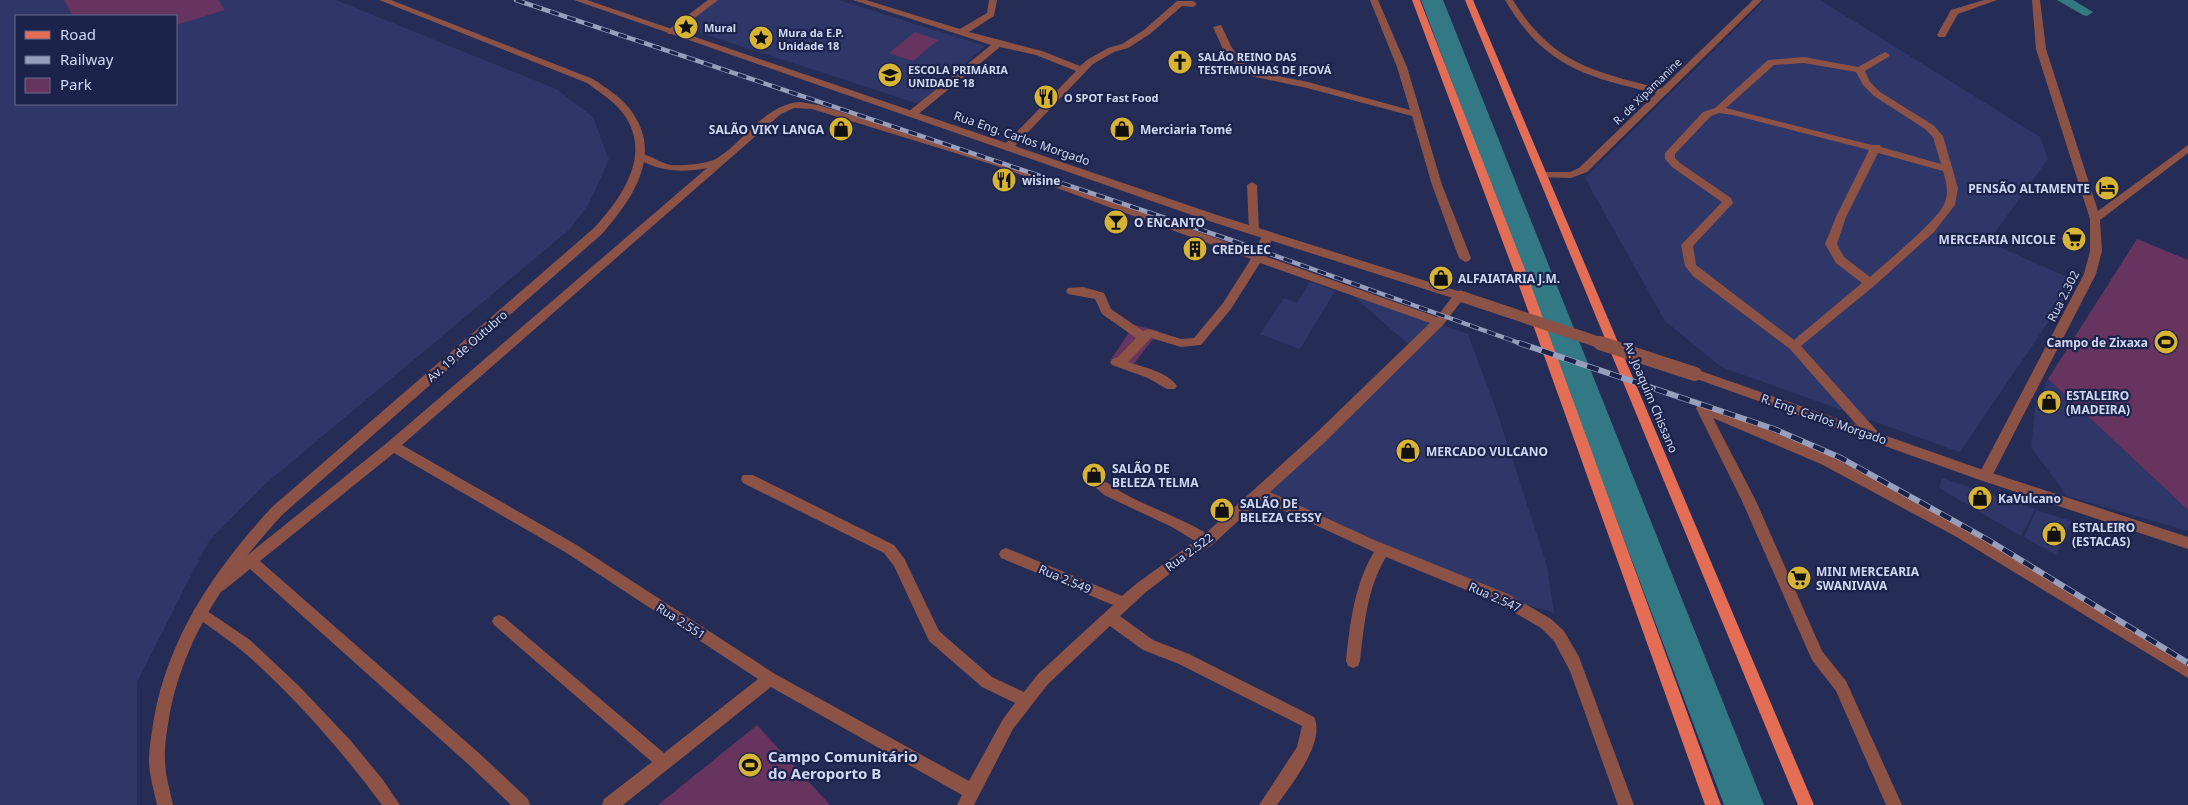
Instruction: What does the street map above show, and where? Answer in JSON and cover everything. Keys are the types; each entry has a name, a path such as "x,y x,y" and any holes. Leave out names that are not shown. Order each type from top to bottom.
{"main road":[{"path":"1416,0 1523,280 1712,805"},
{"name":"Av. Joaquim Chissano","path":"1469,0 1806,805"}],"street":[{"path":"383,0 590,81 615,99 630,115 639,138 642,157 657,166 672,169 688,169 721,162"},
{"name":"Rua Eng. Carlos Morgado","path":"578,0 1254,231 1459,296"},
{"path":"671,32 714,0"},
{"path":"856,0 998,44 1039,53 1081,70"},
{"path":"961,32 991,14 993,0"},
{"path":"1374,0 1402,67 1437,185 1465,258"},
{"path":"1509,0 1523,23 1570,64 1590,73 1664,92"},
{"name":"R. de Xipamanine","path":"1542,175 1571,175 1583,170 1758,0"},
{"path":"1942,35 1954,12 1993,0"},
{"name":"Rua 2.302","path":"1985,476 2090,274 2096,251 2095,219 2041,49 2036,0"},
{"path":"1007,148 1081,70 1103,54 1120,49 1147,32 1180,3 1193,4"},
{"path":"1218,27 1224,35 1228,49 1249,73 1308,85 1415,114"},
{"path":"912,114 998,44"},
{"path":"1874,436 1794,346 1697,273 1691,266 1686,245 1728,203 1727,200 1670,159 1670,153 1706,114 1718,110 1771,62 1804,60 1860,70 1885,55"},
{"path":"1794,346 1870,283 1930,229 1950,205 1953,188 1938,136 1913,116 1877,94 1866,83 1860,70"},
{"path":"211,592 393,446 778,112 789,105 801,103 1021,171 1439,322"},
{"path":"1718,110 1734,112 1828,139 1876,147 1946,168"},
{"path":"1870,283 1840,260 1831,244 1841,217 1876,147"},
{"path":"2095,219 2188,148"},
{"name":"Av. 19 de Outubro","path":"165,805 157,763 163,708 172,675 200,612 233,560 276,511 598,231 617,210 629,192 642,157"},
{"path":"1252,185 1254,231"},
{"path":"1171,386 1152,375 1116,362 1122,360 1144,338 1153,333 1181,343 1197,342 1215,322 1258,258 1268,235"},
{"path":"1072,290 1100,296 1106,311 1144,338"},
{"name":"R. Eng. Carlos Morgado","path":"1459,296 1696,374 1985,476 2188,543"},
{"name":"Rua 2.522","path":"968,798 1008,724 1043,678 1172,564 1207,541 1318,440 1439,322 1459,296"},
{"path":"1894,805 1840,686 1817,655 1749,501 1702,408 1826,460 1960,532 2188,670"},
{"name":"Rua 2.551","path":"393,446 570,548 770,679 968,798"},
{"path":"748,479 889,549 899,562 934,636 987,682 1025,700"},
{"path":"1100,485 1150,513 1176,523 1207,541"},
{"name":"Rua 2.547","path":"1259,493 1383,550 1517,606 1538,617 1558,634 1570,651 1610,756 1626,805"},
{"path":"1353,661 1364,594 1383,550"},
{"name":"Rua 2.549","path":"1006,554 1125,604"},
{"path":"251,561 408,703 461,747 522,805"},
{"path":"200,612 258,655 303,701 370,775 392,805"},
{"path":"1110,617 1148,645 1184,659 1309,722 1311,730 1304,747 1268,805"},
{"path":"499,621 664,763"},
{"path":"610,805 770,679"}],"shaded area":[{"path":"0,0 336,0 556,89 593,117 609,160 588,205 570,229 263,486 208,542 137,682 137,805 0,805"},
{"name":"ESCOLA PRIMÁRIA UNIDADE 18","path":"717,0 839,0 985,46 919,104 682,27"},
{"path":"1765,0 1820,0 2040,137 2048,159 1988,242 2076,281 1960,452 1721,367 1665,321 1585,178"},
{"path":"1310,282 1335,291 1300,349 1260,334 1284,298 1297,303"},
{"name":"MERCADO VULCANO","path":"1352,295 1468,334 1499,418 1547,566 1554,613 1500,597 1410,558 1265,490 1401,367 1414,349"},
{"path":"2048,379 2188,510 2188,531 2067,496 2031,447 2035,410"},
{"name":"KaVulcano","path":"1942,478 2035,509 2021,536 1939,488"},
{"path":"2036,510 2071,521 2056,555 2024,537"}],"green space":[{"path":"64,0 218,0 225,10 178,24 178,15 72,15"},
{"path":"915,32 938,40 913,61 889,53"},
{"path":"2137,239 2188,260 2188,510 2048,379"},
{"path":"1134,325 1159,331 1133,365 1112,358"},
{"name":"Campo Comunitário do Aeroporto B","path":"757,725 830,805 658,805"}],"waterway":[{"path":"1432,0 1744,805"},
{"path":"2063,0 2087,12"}],"railway":[{"path":"516,0 1231,240 1522,344"},
{"path":"1519,343 1774,429 1841,458 1988,540 2188,663"}],"place":[{"name":"Mural","path":"686,27"},
{"name":"Mura da E.P. Unidade 18","path":"761,38"},
{"name":"SALÃO REINO DAS TESTEMUNHAS DE JEOVÁ","path":"1180,62"},
{"name":"ESCOLA PRIMÁRIA UNIDADE 18","path":"890,75"},
{"name":"O SPOT Fast Food","path":"1046,97"},
{"name":"SALÃO VIKY LANGA","path":"841,129"},
{"name":"Merciaria Tomé","path":"1122,129"},
{"name":"wisine","path":"1004,180"},
{"name":"PENSÃO ALTAMENTE","path":"2107,188"},
{"name":"O ENCANTO","path":"1116,222"},
{"name":"MERCEARIA NICOLE","path":"2074,239"},
{"name":"CREDELEC","path":"1195,249"},
{"name":"ALFAIATARIA J.M.","path":"1441,278"},
{"name":"Campo de Zixaxa","path":"2166,342"},
{"name":"ESTALEIRO (MADEIRA)","path":"2049,402"},
{"name":"MERCADO VULCANO","path":"1408,451"},
{"name":"SALÃO DE BELEZA TELMA","path":"1094,475"},
{"name":"KaVulcano","path":"1980,498"},
{"name":"SALÃO DE BELEZA CESSY","path":"1222,510"},
{"name":"ESTALEIRO (ESTACAS)","path":"2054,534"},
{"name":"MINI MERCEARIA SWANIVAVA","path":"1799,578"},
{"name":"Campo Comunitário do Aeroporto B","path":"750,765"}]}
